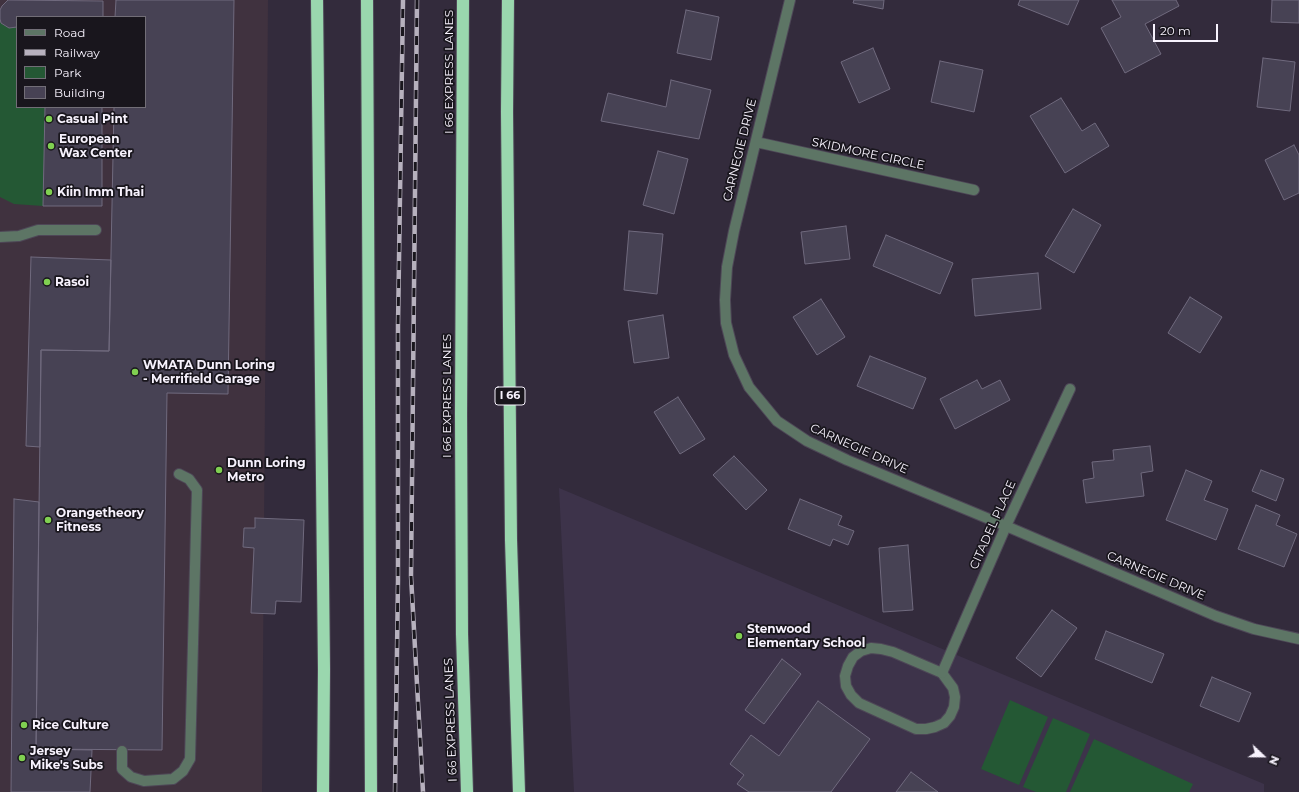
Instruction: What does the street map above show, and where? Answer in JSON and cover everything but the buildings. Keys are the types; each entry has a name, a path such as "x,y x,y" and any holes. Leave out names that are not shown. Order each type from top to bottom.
{"highway":[{"path":"317,0 324,653 323,792"},
{"path":"367,0 372,792"},
{"name":"I 66 EXPRESS LANES","path":"463,0 461,414 462,610 467,792"},
{"name":"I 66","path":"508,0 507,112 511,540 519,792"}],"street":[{"name":"CARNEGIE DRIVE","path":"790,0 734,231 727,267 726,323 734,355 749,387 777,421 807,441 854,463 1216,616 1254,629 1299,639"},
{"name":"SKIDMORE CIRCLE","path":"756,142 974,190"},
{"path":"0,237 19,236 38,230 96,230"},
{"name":"CITADEL PLACE","path":"942,673 1006,526 1070,389"},
{"path":"122,751 122,768 131,777 144,781 173,779 183,771 190,759 197,490 189,478 179,474"},
{"path":"871,648 881,648 893,652 942,673 953,688 955,697 954,707 950,716 944,723 935,728 926,730 916,729 859,703 851,695 846,686 845,676 853,657 861,651 871,648"}],"shaded area":[{"path":"0,0 268,0 262,792 0,792"},
{"name":"Stenwood Elementary School","path":"559,488 1264,784 1264,792 574,792"}],"green space":[{"path":"0,19 1,23 9,28 16,27 16,108 45,108 43,206 14,204 0,197"},
{"path":"1010,700 1048,717 1019,785 981,769"},
{"path":"1053,718 1090,734 1066,792 1036,792 1023,787"},
{"path":"1094,739 1193,784 1189,792 1070,792"}],"railway":[{"path":"395,792 398,580 398,326 403,0"},
{"path":"417,0 411,576 423,792"}],"place":[{"name":"Casual Pint","path":"49,119"},
{"name":"European Wax Center","path":"51,146"},
{"name":"Kiin Imm Thai","path":"49,192"},
{"name":"Rasoi","path":"47,282"},
{"name":"WMATA Dunn Loring - Merrifield Garage","path":"135,372"},
{"name":"Dunn Loring Metro","path":"219,470"},
{"name":"Orangetheory Fitness","path":"48,520"},
{"name":"Stenwood Elementary School","path":"739,636"},
{"name":"Rice Culture","path":"24,725"},
{"name":"Jersey Mike's Subs","path":"22,758"}]}
